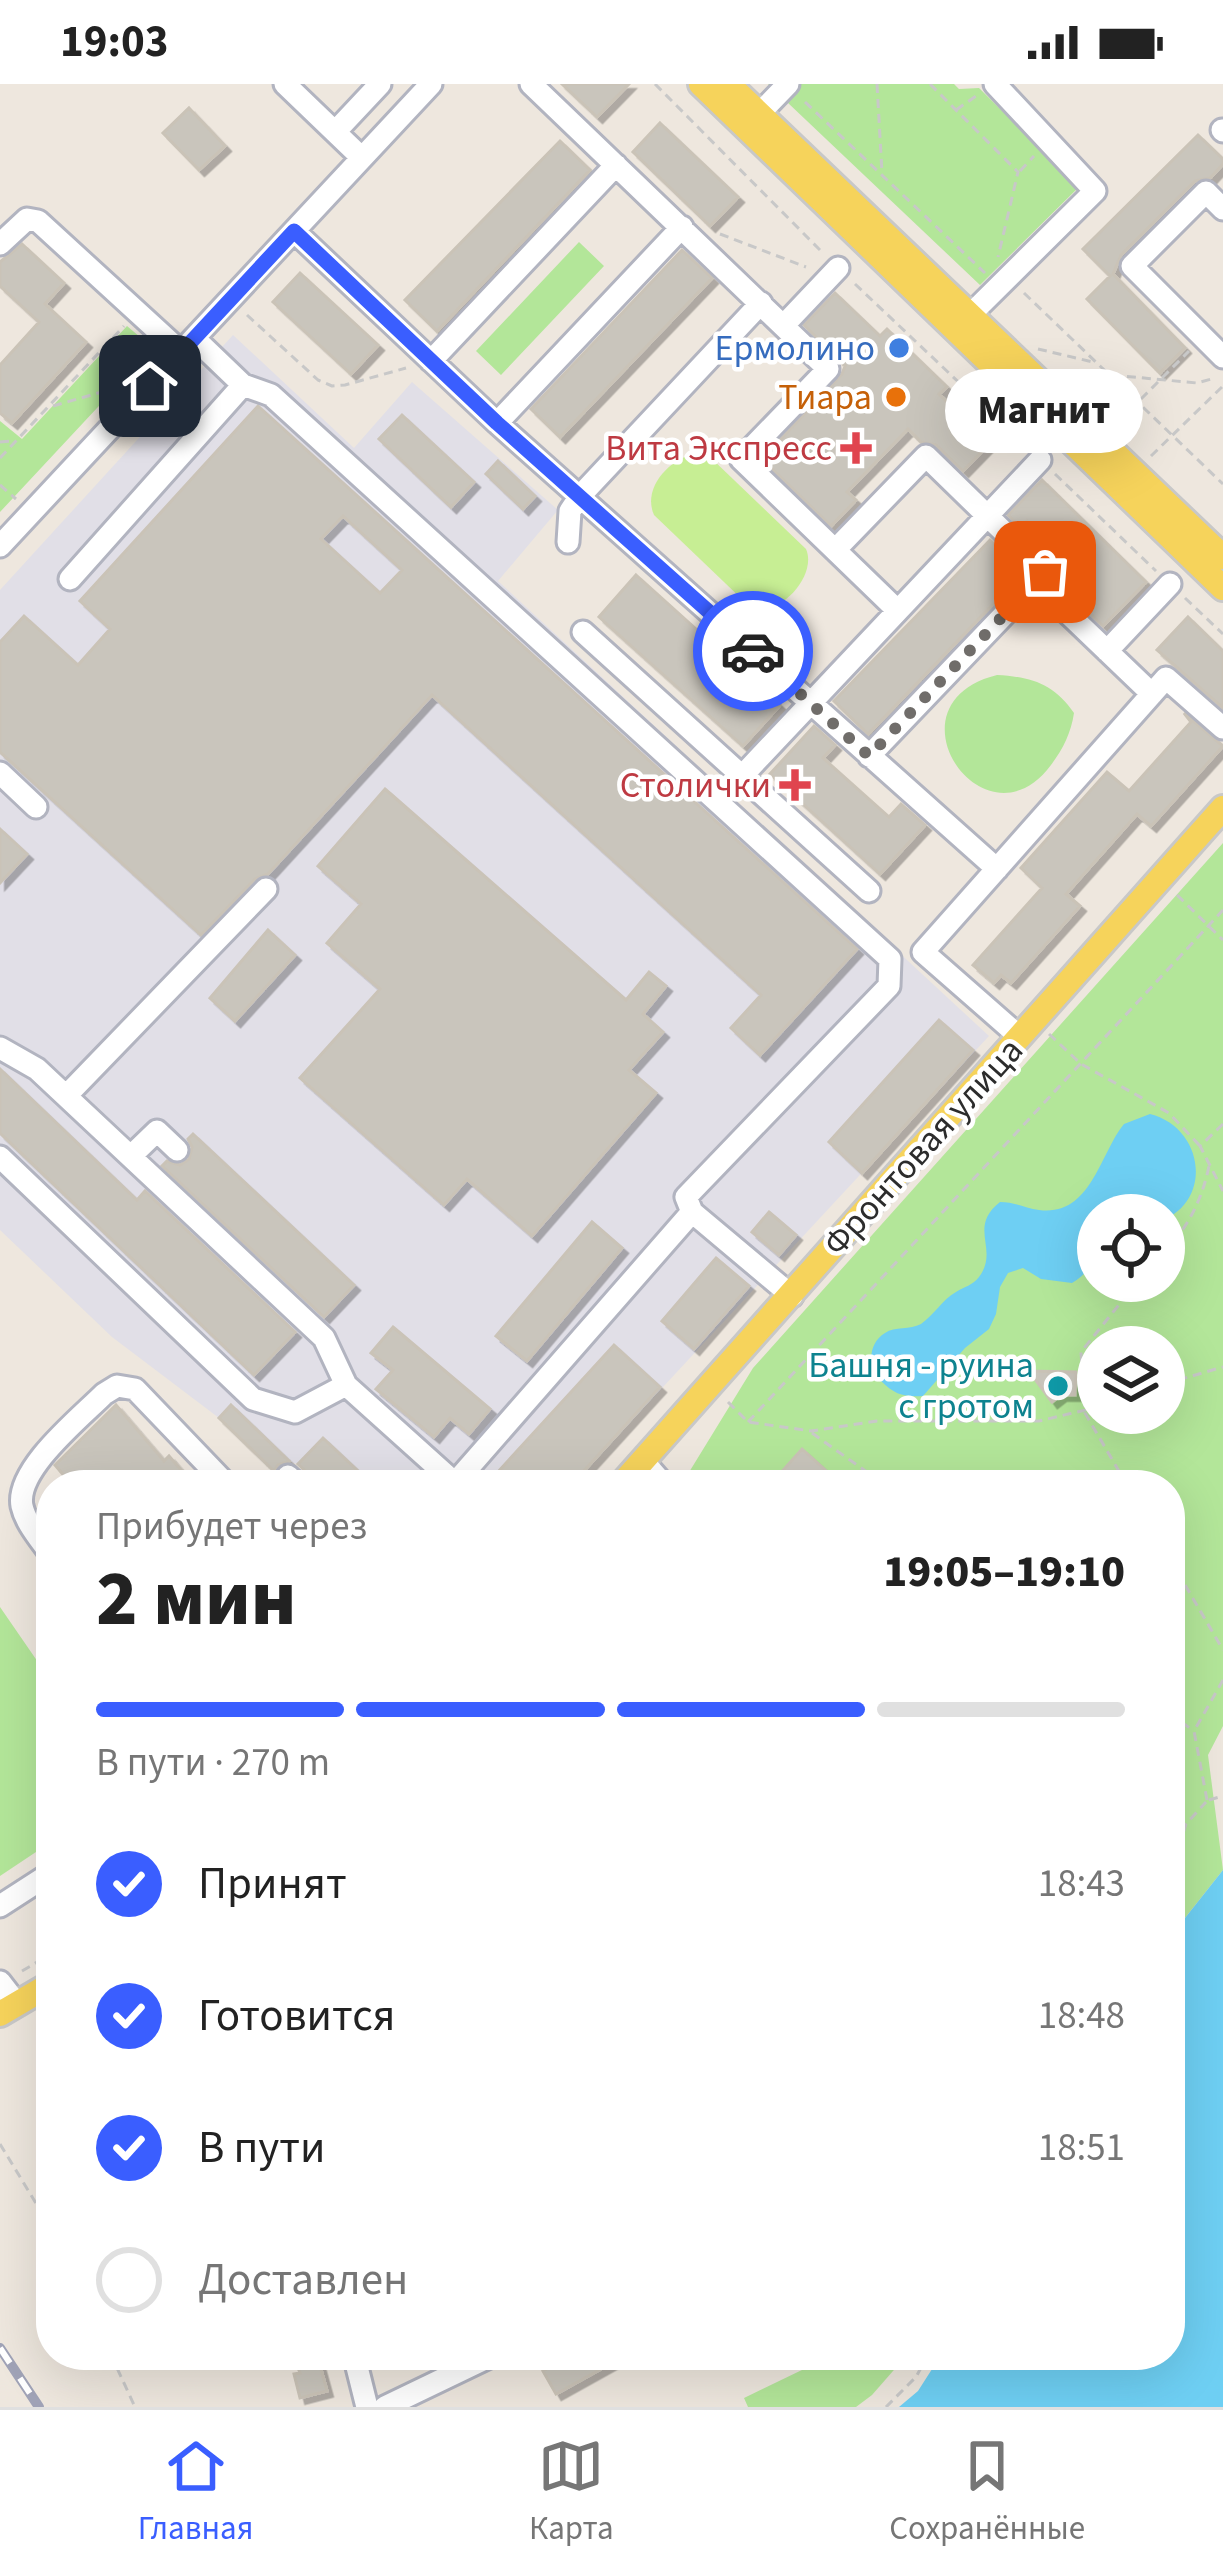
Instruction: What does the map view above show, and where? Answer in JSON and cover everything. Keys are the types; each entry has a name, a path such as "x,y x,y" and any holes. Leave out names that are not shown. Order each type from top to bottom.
{"main road":[{"path":"701,84 1223,587"},
{"path":"728,84 1223,557"},
{"name":"Фронтовая улица","path":"635,1470 1223,808"},
{"path":"5,1996 36,1988"}],"street":[{"path":"285,84 362,158"},
{"path":"335,132 380,84"},
{"path":"531,84 828,369 741,459 896,609"},
{"path":"759,114 788,84"},
{"path":"970,315 1095,191 995,84"},
{"path":"0,546 428,85"},
{"path":"431,361 616,165"},
{"path":"1218,354 1132,266 1206,192 1223,208"},
{"path":"0,244 18,224 27,219 38,221 138,311 243,385 272,395 890,958 889,986 686,1198 692,1212 792,1296"},
{"path":"497,423 682,227"},
{"path":"294,231 497,423 997,869"},
{"path":"784,326 838,268"},
{"path":"568,542 570,511 580,496 761,303"},
{"path":"70,579 243,385"},
{"path":"835,550 926,456 1045,572 1055,601 1152,694"},
{"path":"742,776 1040,460"},
{"path":"869,756 1045,572"},
{"path":"1107,651 1170,584"},
{"path":"583,632 868,891"},
{"path":"1028,1029 923,952 1166,678 1223,728"},
{"path":"0,773 36,808"},
{"path":"66,1096 266,889"},
{"path":"0,1048 38,1069 324,1338 346,1385 441,1470"},
{"path":"131,1156 157,1131 178,1150"},
{"path":"0,1157 253,1400 295,1412 346,1385"},
{"path":"466,1470 692,1212"},
{"path":"36,1529 22,1504 23,1486 34,1466 117,1386 135,1388 213,1470"},
{"path":"643,1461 651,1470"},
{"path":"0,1906 36,1883"},
{"path":"358,2370 367,2407"},
{"path":"385,2407 462,2370"}],"path":[{"path":"655,84 838,268 1223,634"},
{"path":"877,84 882,175"},
{"path":"929,84 1018,172 997,255 1004,282"},
{"path":"956,110 974,97"},
{"path":"682,227 722,234 818,272 838,268"},
{"path":"240,308 318,380 332,386 431,361"},
{"path":"0,458 138,311"},
{"path":"1025,346 1098,363"},
{"path":"1138,401 1161,380 1218,354"},
{"path":"1111,375 1197,382 1218,354"},
{"path":"51,406 134,382"},
{"path":"1146,461 1223,386"},
{"path":"0,442 16,441"},
{"path":"0,485 22,504"},
{"path":"1160,879 1223,940"},
{"path":"748,1423 1223,910"},
{"path":"1028,1029 1169,1113 1200,1146 1223,1191"},
{"path":"1200,1146 1223,1124"},
{"path":"1185,1227 1203,1194 1209,1166"},
{"path":"1102,1326 1121,1302"},
{"path":"1185,1378 1223,1367"},
{"path":"711,1385 748,1423 811,1431 877,1420 1039,1420 1077,1414"},
{"path":"811,1431 864,1470"},
{"path":"1097,1434 1118,1470"},
{"path":"1185,1585 1223,1650"},
{"path":"1207,1800 1194,1731 1223,1680"},
{"path":"1185,1724 1194,1731"},
{"path":"1185,1828 1207,1800 1223,1796"},
{"path":"5,1996 36,1968"},
{"path":"0,2144 36,2203"},
{"path":"118,2370 134,2407"},
{"path":"886,2407 920,2370"}],"shaded area":[{"path":"233,335 354,448 412,382 558,510 498,581 989,1036 586,1470 357,1470 323,1438 298,1464 290,1462 232,1406 219,1418 112,1337 0,1230 0,590"}],"green space":[{"path":"768,84 979,88 1079,187 980,285"},
{"path":"579,242 604,266 501,375 476,351"},
{"path":"127,326 153,348 0,512 0,421 22,439"},
{"path":"696,453 710,457 806,549 806,572 782,602 759,609 748,605 654,515 652,495 660,476 676,461"},
{"path":"997,675 1041,684 1074,713 1066,740 1051,765 1025,788 998,793 974,783 956,764 946,740 947,714 963,691"},
{"path":"1223,843 1223,1726 1208,1755 1223,1870 1185,1918 1185,1470 690,1470 753,1368"},
{"path":"0,1607 36,1659 36,1852 0,1876"},
{"path":"802,2370 894,2370 856,2407 748,2407 744,2398"}],"water":[{"path":"1150,1114 1181,1133 1195,1163 1195,1180 1185,1202 1185,1194 1082,1194 1124,1124"},
{"path":"1077,1199 1077,1280 1041,1279 1023,1268 1008,1273 989,1329 965,1348 923,1396 900,1394 881,1381 872,1363 875,1343 889,1331 921,1324 951,1295 976,1280 985,1267 986,1221 1000,1202 1039,1210"},
{"path":"1223,1870 1223,2407 899,2407 918,2391 931,2370 1185,2370 1185,1918"}],"building":[{"path":"562,84 629,84 597,117"},
{"path":"189,108 225,146 199,170 163,133"},
{"path":"660,123 738,197 710,226 633,152"},
{"path":"1198,135 1223,164 1210,178 1195,181 1121,255 1113,274 1185,348 1160,373 1087,299 1110,276 1083,249"},
{"path":"560,141 590,170 437,331 405,300"},
{"path":"22,244 64,283 45,304 86,342 12,423 0,413 0,365 39,322 0,286 0,262"},
{"path":"682,250 712,278 560,437 531,409"},
{"path":"300,273 378,345 351,374 273,302"},
{"path":"835,293 880,336 887,329 947,387 939,394 990,443 963,471 936,445 921,442 908,429 847,492 856,500 831,526 762,459 842,374 845,366 804,325"},
{"path":"258,406 857,949 760,1055 731,1028 761,995 432,695 268,874 255,879 201,935 0,752 0,642 24,616 78,665 110,629 80,601","holes":["343,516 402,570 380,593 321,539"]},
{"path":"402,415 474,482 451,507 379,439"},
{"path":"498,461 535,496 523,509 486,474"},
{"path":"1042,480 1146,582 1103,626 1078,602 1094,586 1027,521 1021,528 1008,515"},
{"path":"990,540 1024,572 868,734 834,701"},
{"path":"636,575 780,705 743,746 599,617"},
{"path":"1188,617 1223,651 1223,708 1157,650"},
{"path":"1184,713 1223,746 1151,826 1137,814 1066,894 1080,906 1011,983 1001,975 994,983 973,965 1042,888 1021,868 1107,772 1129,791 1191,722"},
{"path":"814,726 835,745 823,758 889,817 901,804 925,825 880,874 770,774"},
{"path":"385,789 626,1000 649,972 666,986 643,1014 663,1032 629,1070 656,1093 532,1236 467,1179 444,1205 300,1078 380,989 327,943 361,904 318,866"},
{"path":"0,829 27,854 0,883"},
{"path":"268,930 295,955 235,1021 210,998"},
{"path":"939,1020 973,1050 862,1173 829,1142"},
{"path":"0,1069 137,1200 145,1191 295,1332 254,1375 0,1133"},
{"path":"193,1134 354,1285 324,1317 162,1166 189,1159 188,1139"},
{"path":"769,1212 796,1235 779,1255 752,1232"},
{"path":"592,1222 622,1248 527,1361 496,1336"},
{"path":"716,1258 749,1286 694,1349 662,1321"},
{"path":"393,1327 490,1409 469,1434 450,1418 434,1437 376,1389 393,1370 371,1353"},
{"path":"614,1345 660,1387 585,1470 500,1470"},
{"name":"Башня - руина с гротом","path":"1029,1371 1076,1372 1075,1395 1061,1395 1052,1402"},
{"path":"116,1405 164,1461 169,1456 181,1470 59,1470 55,1465"},
{"path":"231,1405 289,1461 273,1470 219,1418"},
{"path":"323,1438 357,1470 304,1470 298,1464"},
{"path":"802,1449 825,1470 783,1470"},
{"path":"321,2370 327,2391 300,2398 294,2374"},
{"path":"545,2370 599,2370 556,2394"}],"railway":[{"path":"0,2348 39,2407"}],"way so far":[{"path":"753,651 869,756 1045,572"}],"place":[{"name":"Ермолино","path":"899,348"},
{"name":"Тиара","path":"896,397"},
{"name":"Вита Экспресс","path":"856,448"},
{"name":"Магнит","path":"1045,572"},
{"name":"Столички","path":"795,785"},
{"name":"Башня - руина с гротом","path":"1058,1386"}],"route":[{"path":"150,386 294,231 497,423 753,651"}]}
